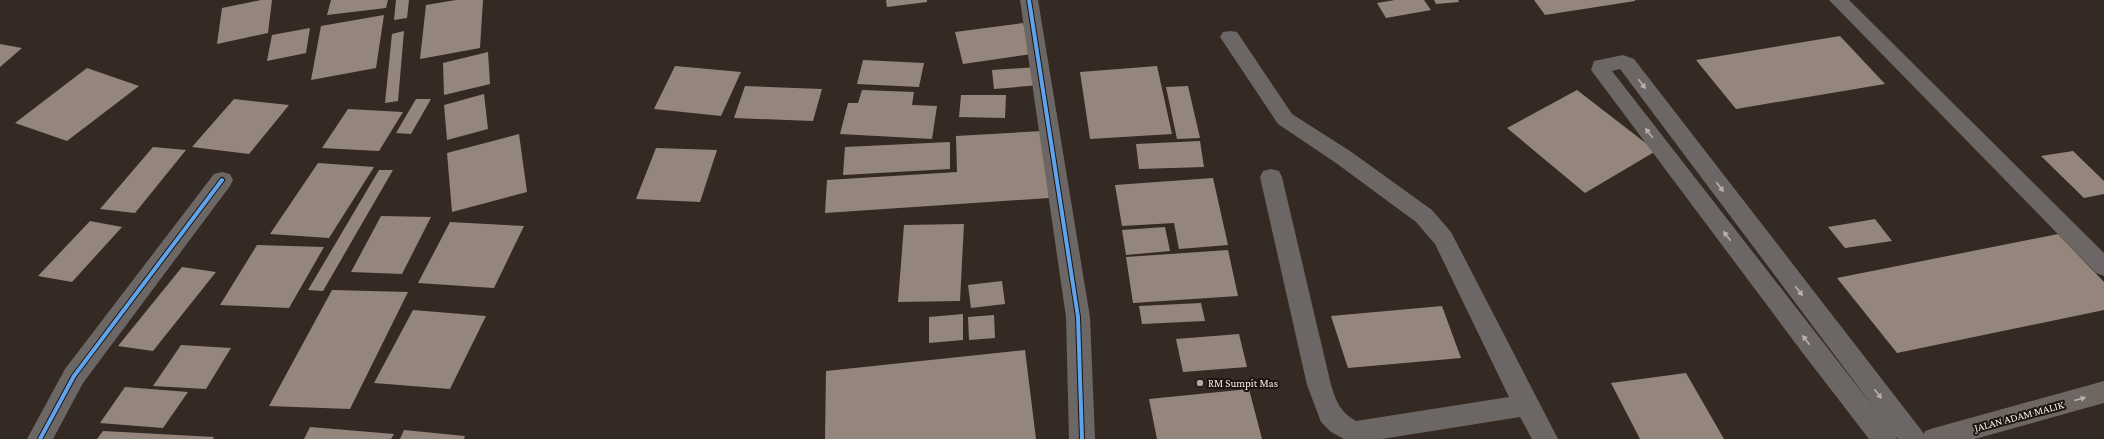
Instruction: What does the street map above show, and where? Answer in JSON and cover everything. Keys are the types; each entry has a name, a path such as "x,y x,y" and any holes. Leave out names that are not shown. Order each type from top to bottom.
{"main road":[{"name":"JALAN ADAM MALIK","path":"1934,439 2104,392"}],"street":[{"path":"1029,0 1078,317 1082,439"},
{"path":"1838,0 2104,267"},
{"path":"1230,37 1285,120 1343,157 1424,216 1444,238 1526,405 1545,439"},
{"path":"1884,439 1805,339 1601,70 1601,66 1623,62 1627,64 1913,439"},
{"path":"1271,177 1319,385 1327,410 1337,424 1355,432 1526,405"},
{"path":"40,439 74,376 222,180"},
{"path":"1831,370 1856,366"}],"building":[{"path":"261,0 272,0 268,33 217,44 222,8"},
{"path":"331,0 388,0 386,8 327,15"},
{"path":"396,0 409,0 407,18 394,20"},
{"path":"456,0 483,0 480,48 420,59 426,5"},
{"path":"886,0 927,0 927,2 887,7"},
{"path":"1395,0 1424,0 1431,10 1386,18 1377,3"},
{"path":"1434,0 1458,0 1459,2 1436,4"},
{"path":"1534,0 1635,0 1635,1 1545,15"},
{"path":"384,15 376,68 311,80 321,26"},
{"path":"1023,23 1032,54 963,64 955,32"},
{"path":"310,28 306,53 267,61 272,35"},
{"path":"404,31 398,101 385,103 392,34"},
{"path":"1840,36 1885,84 1736,109 1696,60"},
{"path":"0,44 22,48 0,67"},
{"path":"488,52 490,84 444,95 443,63"},
{"path":"863,60 924,63 919,87 857,84"},
{"path":"675,66 741,72 721,116 654,109"},
{"path":"1157,66 1172,134 1090,139 1080,72"},
{"path":"1037,67 1040,85 994,89 992,70"},
{"path":"87,68 139,86 67,141 15,123"},
{"path":"745,86 822,89 813,121 734,118"},
{"path":"1188,86 1200,138 1177,139 1166,87"},
{"path":"862,90 914,92 912,105 937,106 932,139 840,134 848,103 858,103"},
{"path":"1577,90 1656,151 1585,193 1507,128"},
{"path":"484,94 488,129 447,140 444,105"},
{"path":"961,95 1006,95 1005,118 959,117"},
{"path":"234,99 289,105 249,154 192,147"},
{"path":"416,99 431,99 411,134 396,133"},
{"path":"348,109 403,112 379,151 322,148"},
{"path":"1042,131 1049,198 825,213 827,180 957,172 956,136"},
{"path":"519,134 527,192 452,212 447,153"},
{"path":"1200,141 1204,167 1139,169 1136,144"},
{"path":"950,142 950,169 843,175 845,147"},
{"path":"153,147 186,150 135,213 100,209"},
{"path":"656,148 717,150 700,202 636,199"},
{"path":"2073,151 2104,181 2104,194 2084,198 2041,156"},
{"path":"318,163 374,167 329,238 270,234"},
{"path":"379,170 393,170 323,291 308,290"},
{"path":"1213,178 1228,245 1179,249 1174,223 1122,226 1115,185"},
{"path":"381,216 431,217 402,274 351,272"},
{"path":"1875,219 1892,241 1845,248 1828,227"},
{"path":"90,221 122,227 72,282 38,276"},
{"path":"450,222 524,226 494,288 418,283"},
{"path":"964,224 960,301 898,302 904,225"},
{"path":"1165,227 1170,251 1126,255 1122,230"},
{"path":"2058,234 2104,282 2104,310 1897,353 1837,278"},
{"path":"257,245 324,247 289,308 220,305"},
{"path":"1228,250 1238,296 1133,303 1126,257"},
{"path":"182,267 216,272 153,351 118,346"},
{"path":"1002,281 1005,304 971,308 968,285"},
{"path":"332,290 408,292 350,409 269,406"},
{"path":"1201,303 1205,321 1142,324 1139,306"},
{"path":"1442,306 1461,358 1348,368 1331,316"},
{"path":"413,310 486,316 450,389 374,383"},
{"path":"963,314 963,340 929,343 929,317"},
{"path":"994,315 995,338 969,340 968,317"},
{"path":"1239,334 1247,367 1183,372 1176,339"},
{"path":"181,345 231,348 206,389 153,386"},
{"path":"1025,350 1036,439 825,439 826,371"},
{"path":"1686,373 1724,439 1640,439 1611,383"},
{"path":"125,387 188,392 163,428 100,423"},
{"path":"1249,389 1262,439 1157,439 1149,399"},
{"path":"310,427 394,434 391,439 304,439"},
{"path":"404,430 465,436 464,439 400,439"},
{"path":"103,431 214,437 213,439 97,439"}],"cycle path":[{"path":"1029,0 1078,317 1082,439"},
{"path":"40,439 74,376 222,180"}],"place":[{"name":"RM Sumpit Mas","path":"1200,383"}]}
